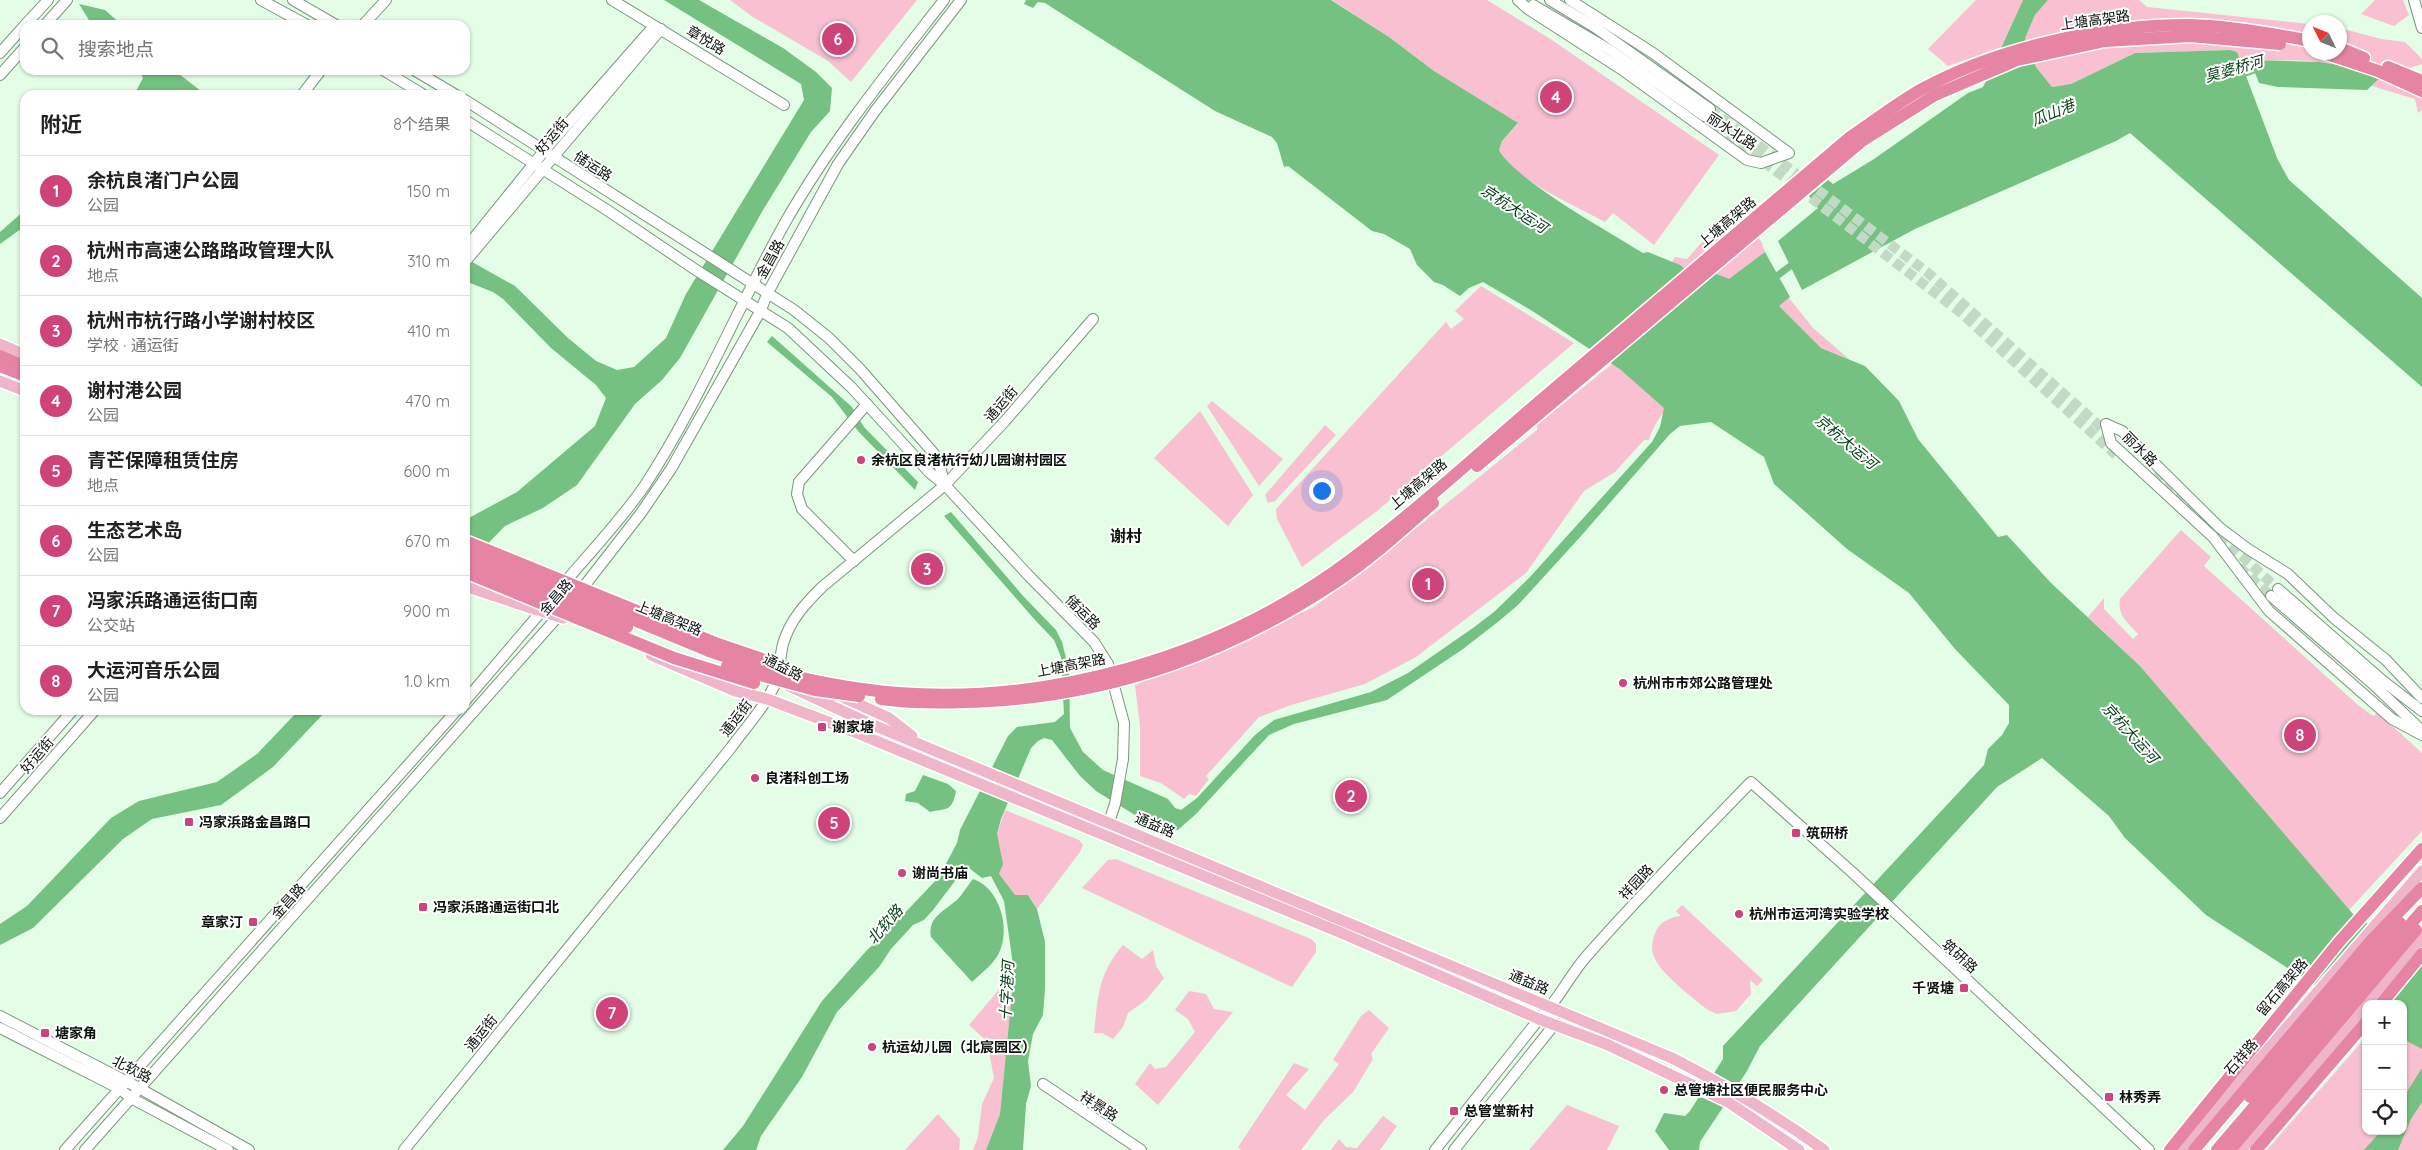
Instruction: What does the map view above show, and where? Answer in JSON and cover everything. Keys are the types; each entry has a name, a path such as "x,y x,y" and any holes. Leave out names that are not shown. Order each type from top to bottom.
{"highway":[{"name":"上塘高架路","path":"470,552 734,660 812,679 871,690 957,694 1024,689 1080,681 1128,668 1186,648 1244,623 1297,595 1333,572 1433,492 1849,138 1922,89 2007,52 2097,32 2188,25 2238,28 2302,40"},
{"name":"上塘高架路","path":"470,570 674,658 766,686 794,690 815,690 901,702 957,703 1024,699 1078,692 1142,674 1200,654 1247,634 1299,605 1338,580 1447,492 1862,141 1935,95 2017,60 2105,41 2190,36 2268,42 2302,48"},
{"path":"2347,51 2422,81"},
{"path":"2345,60 2378,71 2422,91"},
{"path":"0,356 20,364"},
{"path":"0,366 20,374"},
{"path":"470,543 718,644 756,657 871,690"},
{"name":"留石高架路","path":"2170,1150 2339,942 2422,849"},
{"path":"2194,1150 2369,943 2422,888"},
{"path":"2205,1150 2422,896"},
{"path":"2217,1150 2422,911"},
{"path":"2230,1150 2389,964 2422,922"},
{"path":"2384,1000 2422,954"},
{"path":"2256,1150 2362,1027"}],"main road":[{"path":"0,344 20,353"},
{"path":"0,381 20,389"},
{"path":"470,538 487,549 565,582 780,667 889,718 924,745"},
{"path":"470,546 487,549"},
{"path":"470,570 510,587 542,612"},
{"path":"470,588 516,605 558,616 735,691 767,699 852,731 1344,934 1539,1019 1606,1044 1728,1102 1799,1150"},
{"name":"通益路","path":"582,589 704,644 823,704 1022,785 1621,1036 1704,1074 1786,1123 1824,1150"},
{"name":"石祥路","path":"2181,1150 2422,871"},
{"path":"2369,1000 2422,938"},
{"path":"2241,1150 2362,1009"}],"street":[{"path":"30,20 48,0"},
{"path":"49,20 67,0"},
{"path":"261,0 299,20"},
{"path":"293,0 327,20"},
{"path":"368,20 386,0"},
{"name":"章悦路","path":"612,0 784,104"},
{"name":"金昌路","path":"470,695 608,534 644,485 698,393 786,222 826,156 845,127 944,0"},
{"name":"金昌路","path":"85,1150 582,589 641,513 671,469 761,310 767,294 838,164 875,111 961,0"},
{"name":"丽水北路","path":"1518,0 1528,9 1621,69 1747,160 1761,163 1790,153 1653,52 1570,0"},
{"name":"丽水北路","path":"1524,0 1565,22 1707,112 1596,28 1550,0"},
{"path":"2414,0 2422,28"},
{"name":"好运街","path":"470,252 548,154 658,27"},
{"path":"0,53 20,31"},
{"path":"0,75 20,53"},
{"path":"306,90 317,75"},
{"path":"390,75 416,90"},
{"path":"422,75 448,90"},
{"name":"储运路","path":"470,103 705,255 794,310 829,338 860,369 937,457 945,485"},
{"name":"储运路","path":"470,123 788,328 867,404 928,472 945,485 1028,575 1094,642 1108,664 1124,723 1123,759 1115,804 1109,822"},
{"name":"通运街","path":"404,1150 730,749 767,699 780,667 783,645 790,624 822,587 945,485 1005,421 1092,318"},
{"path":"854,561 802,509 796,494 799,482 867,404"},
{"name":"丽水路","path":"2422,698 2386,660 2334,618 2288,574 2226,533 2122,431 2106,424 2112,443 2213,537 2269,612 2392,719 2422,735"},
{"path":"2422,711 2274,592 2422,731"},
{"name":"好运街","path":"0,793 69,715"},
{"name":"好运街","path":"0,818 91,715"},
{"name":"金昌路","path":"65,1150 453,715"},
{"name":"祥园路","path":"1434,1150 1539,1019 1551,1008 1584,960 1642,896 1752,782"},
{"name":"筑研路","path":"1752,782 1853,873 2149,1150"},
{"path":"1454,1150 1554,1025 1551,1008"},
{"name":"北软路","path":"0,1016 123,1086 131,1098 228,1150"},
{"name":"北软路","path":"0,1028 123,1086 139,1088 249,1150"},
{"name":"祥景路","path":"1043,1084 1141,1150"}],"shaded area":[{"path":"730,0 917,0 851,82 828,61 753,17"},
{"path":"1332,0 1487,0 1552,40 1719,155 1654,245 1613,213 1605,222 1532,182 1507,162 1499,150 1502,141 1518,124 1434,71 1389,37"},
{"path":"1976,0 2023,0 2001,47 1948,66 1928,49"},
{"path":"2048,0 2139,0 2147,7 2302,23 2302,60 2347,60 2347,30 2381,39 2405,42 2422,59 2422,64 2399,69 2386,69 2310,61 2250,60 2242,66 2237,52 2230,50 2135,53 2071,84 2052,87 2036,67 2025,38 2035,15"},
{"path":"2375,0 2403,0 2409,15 2394,26 2361,14"},
{"path":"2380,78 2422,98 2422,110 2418,113 2415,99 2372,86"},
{"path":"1746,219 1762,243 1765,252 1729,280 1704,269 1696,277 1672,262 1675,257 1687,259 1704,240 1709,243 1721,233 1725,234"},
{"path":"1481,286 1574,343 1377,511 1302,567 1277,519 1276,509 1446,322 1451,329 1464,319 1455,311"},
{"path":"1789,298 1813,328 1849,359 1821,348 1778,306"},
{"path":"1617,360 1673,396 1656,424 1649,440 1644,440 1615,472 1584,491 1526,573 1416,657 1365,684 1291,705 1259,717 1206,776 1209,779 1196,796 1189,794 1184,799 1161,783 1140,776 1140,726 1135,685 1232,647 1298,611 1301,613 1312,608 1366,569 1537,430 1537,425"},
{"path":"1212,401 1283,459 1259,486 1207,406"},
{"path":"1200,411 1253,495 1228,526 1154,458"},
{"path":"1325,425 1336,435 1275,501 1268,503 1265,495"},
{"path":"2181,530 2211,557 2204,566 2358,705 2373,716 2378,713 2422,753 2422,831 2349,910 2140,666 2088,617 2104,598 2104,609 2133,639 2138,634 2122,614 2120,599"},
{"path":"1005,810 1079,840 1083,845 1080,852 1037,909 1030,897 1015,898 997,874 997,834"},
{"path":"1116,859 1311,939 1316,944 1316,952 1292,987 1082,888 1108,860"},
{"path":"1682,905 1763,980 1757,986 1750,980 1751,994 1736,1011 1717,1014 1708,1010 1668,976 1656,961 1652,948 1656,931 1667,920 1681,916 1676,911"},
{"path":"1123,945 1142,959 1153,950 1156,966 1164,978 1146,1000 1128,1013 1123,1027 1113,1039 1102,1033 1094,1033 1095,1020 1098,997 1104,976 1108,966"},
{"path":"1014,972 1000,1114 986,1150 973,1150 978,1137 982,1104 994,1078 987,1041 969,1025"},
{"path":"1189,991 1206,994 1214,1009 1233,1012 1158,1105 1135,1084 1150,1063 1155,1069 1166,1067 1195,1032 1188,1019 1175,1010"},
{"path":"1369,1010 1389,1028 1371,1054 1373,1059 1353,1092 1324,1120 1301,1150 1241,1150 1238,1147 1294,1063 1309,1069 1286,1095 1305,1110 1339,1064 1333,1060 1361,1016"},
{"path":"2407,1028 2422,1037 2422,1150 2267,1150 2362,1042 2362,1135 2407,1135"},
{"path":"1567,1105 1619,1126 1607,1150 1529,1150"},
{"path":"938,1114 960,1139 959,1150 905,1150"},
{"path":"1383,1116 1397,1126 1380,1150 1331,1150 1339,1139 1346,1147 1357,1148"}],"water":[{"path":"664,0 699,0 783,48 816,72 832,88 830,111 811,132 763,210 680,358 662,380 635,404 577,485 543,508 505,526 470,562 470,517 517,492 595,426 606,398 596,385 551,348 503,299 493,292 470,283 470,261 515,286 568,338 596,361 617,370 634,367 666,338 686,294 804,100 801,84"},
{"name":"京杭大运河","path":"1026,0 1331,0 1389,37 1434,71 1518,123 1502,141 1499,150 1509,162 1543,191 1643,253 1648,252 1680,265 1695,277 1704,269 1729,279 1765,252 1790,297 1779,306 1821,348 1865,366 1899,401 1918,439 1998,537 2007,535 2051,583 2140,666 2353,914 2422,959 2422,1049 2407,1041 2407,1000 2362,1000 2362,1016 2206,915 2125,838 2109,816 2042,758 1997,787 1760,1046 1747,1071 1700,1142 1699,1150 1669,1150 1655,1131 1664,1113 1685,1116 1690,1111 1723,1059 1723,1046 1984,765 1988,749 2002,735 2009,723 2009,705 1955,649 1909,593 1847,549 1774,484 1764,457 1711,422 1680,426 1670,434 1518,605 1463,649 1387,700 1294,724 1269,735 1196,814 1178,830 1170,831 1135,815 1096,791 1080,776 1052,740 1044,738 1031,748 1001,819 997,834 1003,864 999,874 1015,895 1028,895 1037,909 1045,942 1043,1015 1033,1034 1028,1061 1031,1086 1026,1104 1023,1150 986,1150 1000,1114 1014,972 1004,901 991,876 982,878 969,868 961,873 924,920 913,925 891,949 879,967 837,1012 802,1077 761,1136 756,1150 723,1150 743,1126 822,1001 868,949 881,938 939,877 957,843 960,830 1008,736 1017,727 1055,722 1064,714 1061,657 1054,640 944,516 951,512 1024,597 1056,630 1062,642 1069,670 1070,728 1083,752 1103,770 1168,799 1175,808 1181,810 1197,798 1255,735 1274,720 1371,692 1408,673 1494,612 1530,577 1652,442 1660,427 1664,408 1621,370 1534,312 1483,282 1469,288 1460,296 1443,285 1434,282 1417,265 1410,249 1384,234 1372,231 1288,166 1284,167 1277,143 1272,137 1215,111 1045,3 1038,2 1033,8 1024,4"},
{"path":"2023,0 2048,0 2035,15 2025,38 2036,67 2052,87 2071,84 2135,53 2230,50 2237,52 2277,158 2289,180 2422,298 2422,387 2130,133 2116,141 1915,229 1802,290 1778,241 1818,208 1809,196 1828,180 1833,184 1874,159 1968,93 1983,87"},
{"path":"79,4 105,10 116,20 89,20"},
{"path":"2250,60 2319,62 2346,66 2380,78 2367,90 2278,87 2259,83"},
{"path":"142,75 180,75 200,90 137,90 143,78"},
{"path":"20,214 20,230 0,244 0,232"},
{"path":"772,336 852,407 864,427 918,482 915,490 858,431 832,397 767,342"},
{"path":"294,715 322,715 273,767 221,805 152,819 123,839 33,928 0,945 0,924 27,906 111,818 139,801 217,782 257,754"},
{"path":"923,775 948,784 956,791 953,803 948,808 930,812 918,803 905,801 906,794 915,791"},
{"path":"973,879 990,891 996,900 1001,910 1004,933 997,957 972,982 931,937 931,930 932,924 939,914 959,898"},
{"path":"2422,1068 2422,1102 2407,1129 2407,1092"},
{"path":"2377,1135 2404,1135 2398,1150 2364,1150"}],"waterway":[{"name":"莫婆桥河","path":"2244,76 2256,72"},
{"name":"瓜山港","path":"1770,281 1797,261"}],"tunnel":[{"path":"1710,109 1927,272 2111,436"},
{"path":"1704,116 1960,312 2116,455"},
{"path":"2153,475 2278,589"},
{"path":"2239,567 2271,596"}],"place":[{"name":"生态艺术岛","path":"838,39"},
{"name":"谢村港公园","path":"1556,97"},
{"name":"余杭区良渚杭行幼儿园谢村园区","path":"861,460"},
{"name":"杭州市杭行路小学谢村校区","path":"927,569"},
{"name":"余杭良渚门户公园","path":"1428,584"},
{"name":"杭州市市郊公路管理处","path":"1623,683"},
{"name":"谢家塘","path":"822,727"},
{"name":"大运河音乐公园","path":"2300,735"},
{"name":"良渚科创工场","path":"755,778"},
{"name":"杭州市高速公路路政管理大队","path":"1351,796"},
{"name":"冯家浜路金昌路口","path":"189,822"},
{"name":"青芒保障租赁住房","path":"834,823"},
{"name":"筑研桥","path":"1796,833"},
{"name":"谢尚书庙","path":"902,873"},
{"name":"冯家浜路通运街口北","path":"423,907"},
{"name":"杭州市运河湾实验学校","path":"1739,914"},
{"name":"章家汀","path":"253,922"},
{"name":"千贤塘","path":"1964,988"},
{"name":"冯家浜路通运街口南","path":"612,1013"},
{"name":"塘家角","path":"45,1033"},
{"name":"杭运幼儿园（北宸园区）","path":"872,1047"},
{"name":"总管塘社区便民服务中心","path":"1664,1090"},
{"name":"林秀弄","path":"2109,1097"},
{"name":"总管堂新村","path":"1454,1111"}],"district":[{"name":"谢村","path":"1126,536"}],"water label":[{"name":"十字港河","path":"1007,991"}]}
